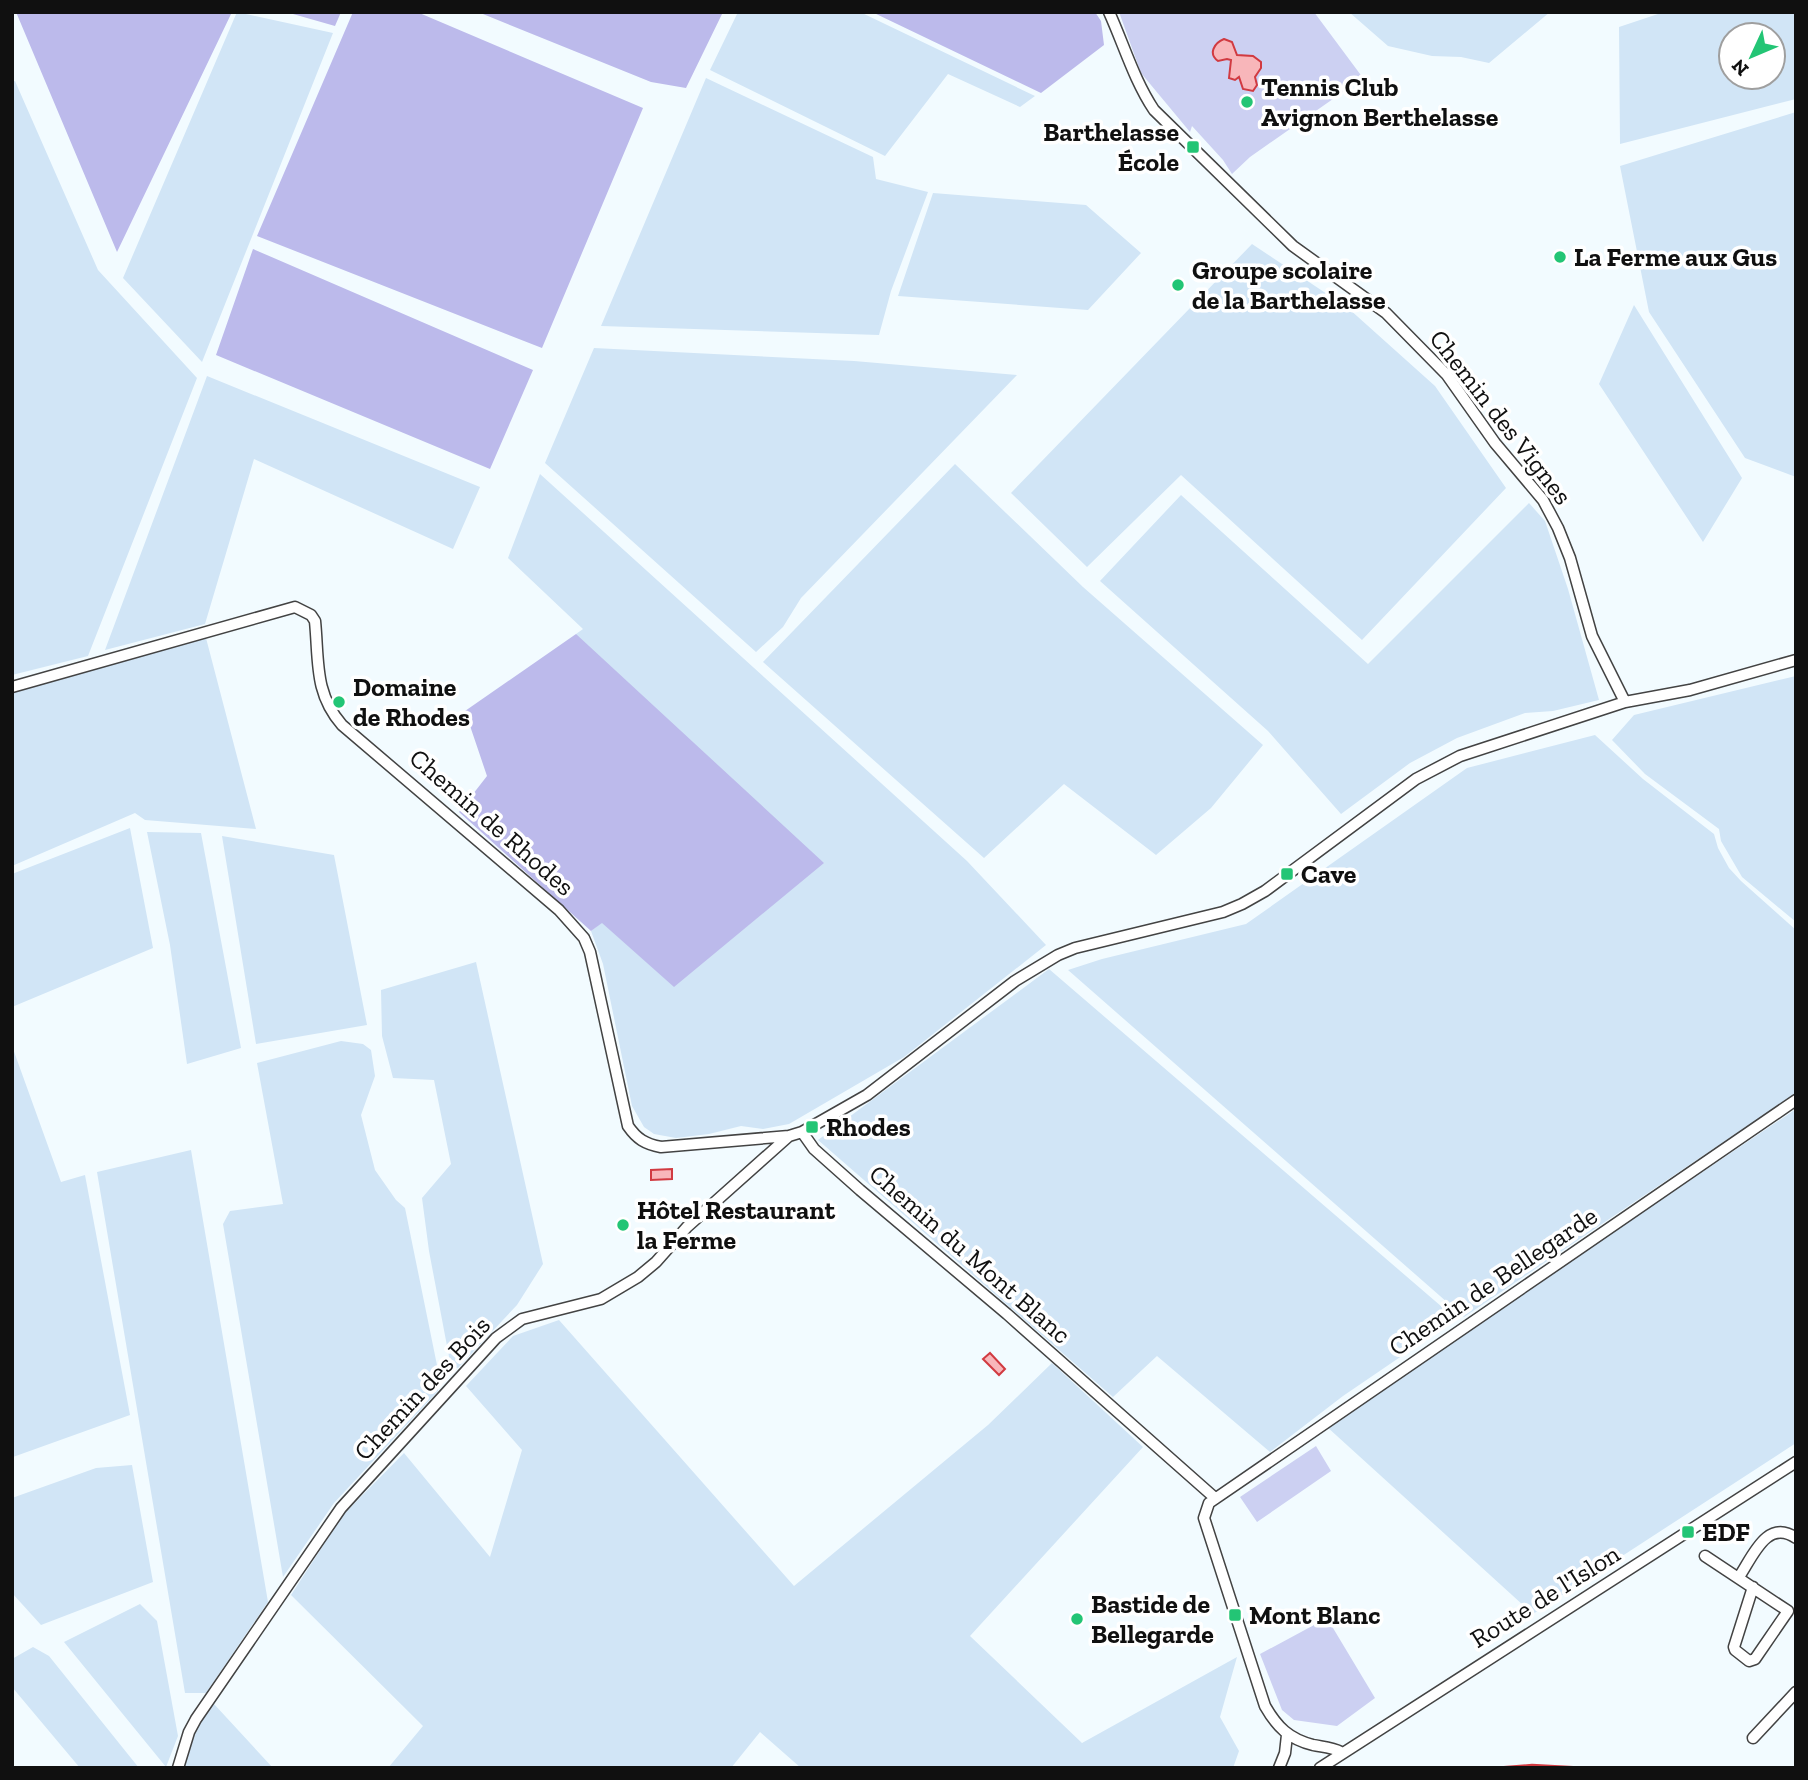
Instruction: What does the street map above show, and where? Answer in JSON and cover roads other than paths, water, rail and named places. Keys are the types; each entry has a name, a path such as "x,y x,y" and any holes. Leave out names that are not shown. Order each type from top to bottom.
{"street":[{"name":"Chemin des Vignes","path":"1109,12 1141,90 1154,110 1293,246 1386,313 1433,359 1495,443 1543,500 1570,558 1591,636 1625,702"},
{"name":"Chemin de Rhodes","path":"12,687 295,607 303,610 315,621 321,690 331,712 342,725 559,910 584,938 590,952 628,1126 635,1136 646,1144 661,1147 789,1136 802,1132"},
{"path":"802,1132 867,1095 1037,966 1075,948 1223,912 1242,904 1265,891 1436,766 1625,702 1690,690 1796,660"},
{"name":"Chemin de Bellegarde","path":"1215,1497 1796,1100"},
{"name":"Chemin du Mont Blanc","path":"802,1132 814,1149 860,1190 1007,1314 1215,1497"},
{"name":"Chemin des Bois","path":"178,1768 196,1719 341,1508 496,1338 522,1319 601,1299 638,1277 656,1262 687,1227 789,1136"},
{"name":"Route de l'Islon","path":"1320,1768 1341,1752 1796,1462"},
{"path":"1215,1497 1209,1503 1204,1518 1265,1706 1276,1725 1287,1735 1341,1752"},
{"path":"1739,1577 1772,1532 1781,1531 1796,1538"},
{"path":"1705,1556 1739,1577 1788,1611 1755,1659 1749,1661 1734,1647 1753,1587"},
{"path":"1753,1738 1796,1692"},
{"path":"1279,1768 1285,1753 1287,1735"}],"waterway":[{"path":"1494,1768 1532,1765 1587,1768"}],"place":[{"name":"Tennis Club Avignon Berthelasse","path":"1247,102"},
{"name":"Barthelasse École","path":"1193,147"},
{"name":"La Ferme aux Gus","path":"1560,257"},
{"name":"Groupe scolaire de la Barthelasse","path":"1178,285"},
{"name":"Domaine de Rhodes","path":"339,702"},
{"name":"Cave","path":"1287,874"},
{"name":"Rhodes","path":"812,1127"},
{"name":"Hôtel Restaurant la Ferme","path":"623,1225"},
{"name":"EDF","path":"1688,1532"},
{"name":"Mont Blanc","path":"1235,1615"},
{"name":"Bastide de Bellegarde","path":"1077,1619"}]}
